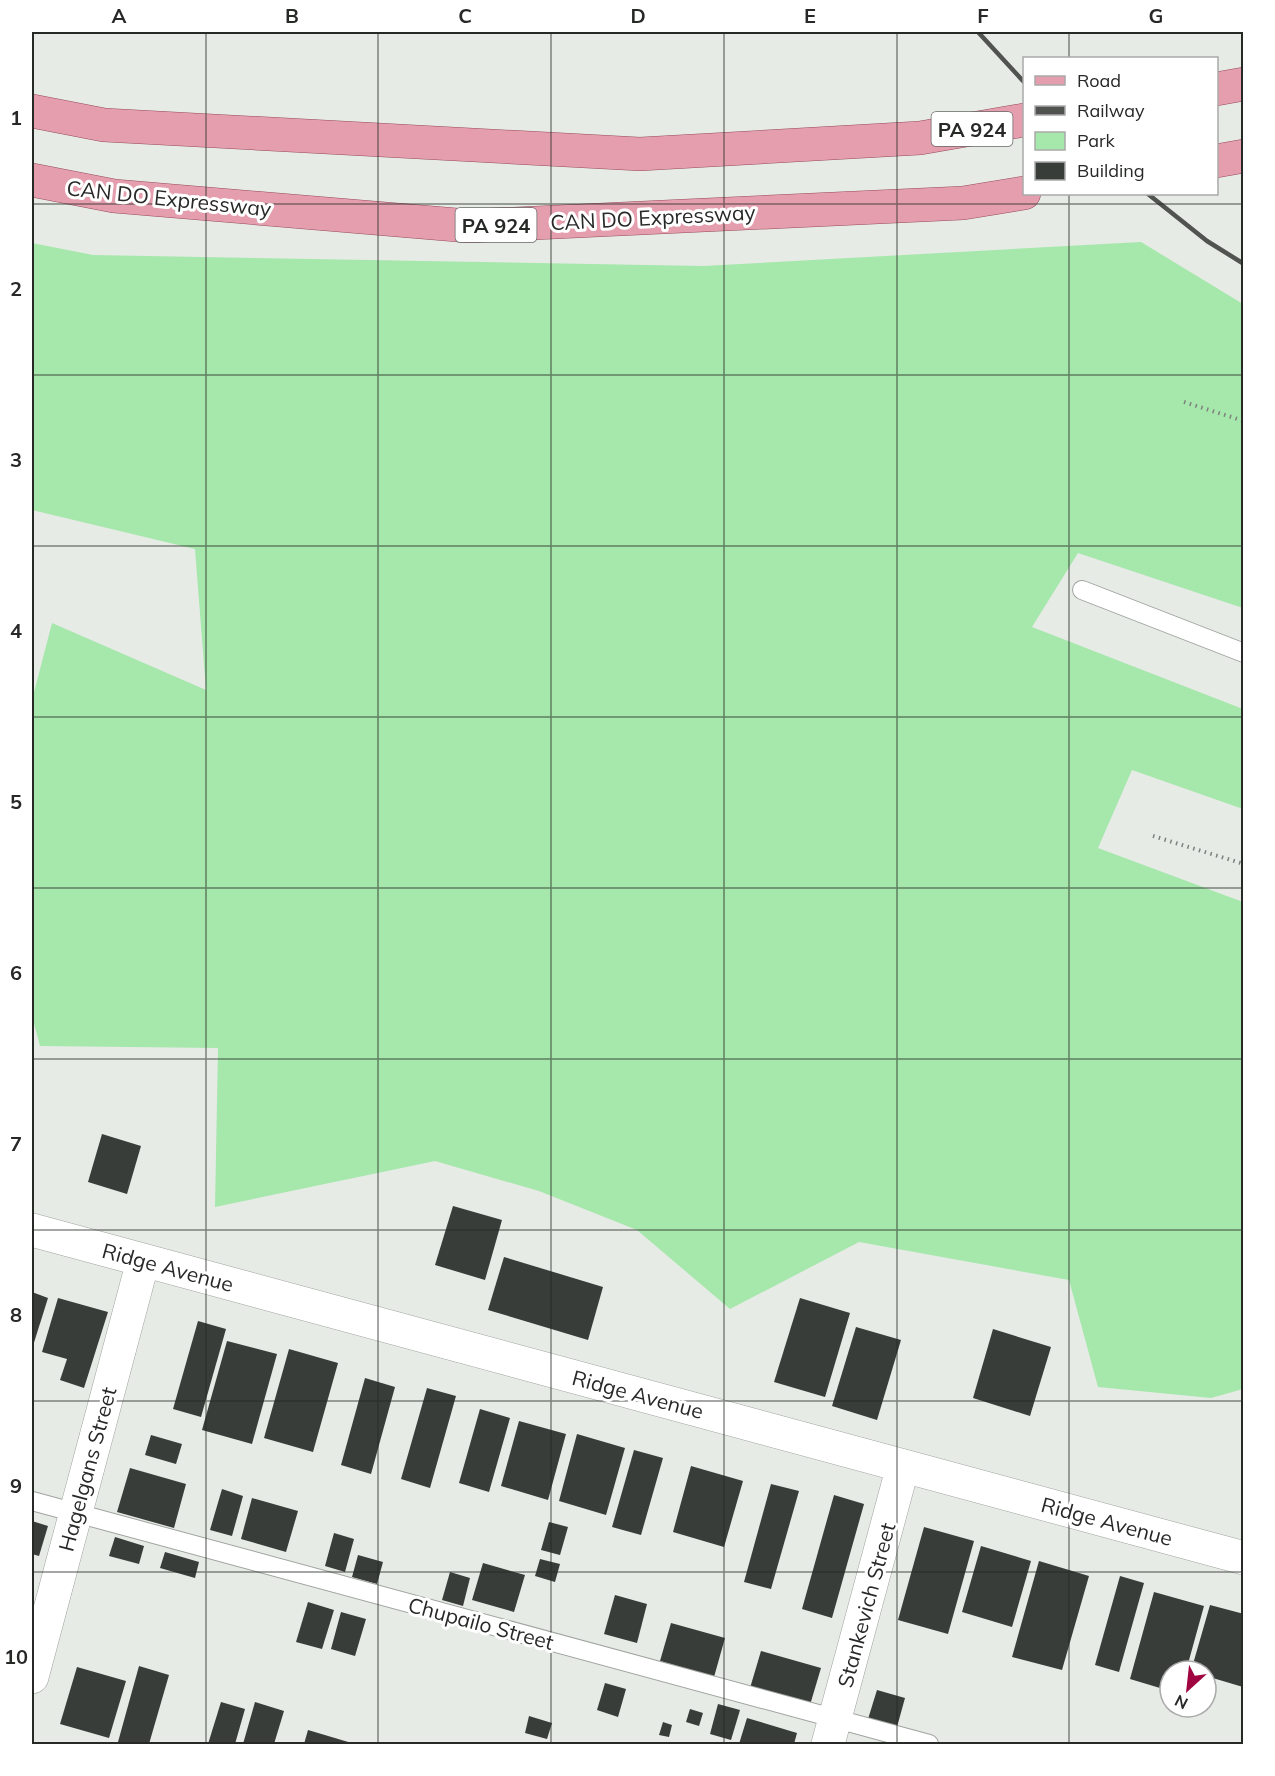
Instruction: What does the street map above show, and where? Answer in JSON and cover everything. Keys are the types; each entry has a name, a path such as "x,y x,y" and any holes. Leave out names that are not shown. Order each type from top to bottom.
{"main road":[{"path":"1218,89 1244,84"},
{"name":"PA 924","path":"32,111 104,125 640,154 920,138 1023,120"},
{"path":"1218,161 1244,156"},
{"name":"CAN DO Expressway","path":"32,180 114,196 469,226 963,203 1023,193"}],"street":[{"name":"Ridge Avenue","path":"32,1230 1244,1557"},
{"name":"Hagelgans Street","path":"32,1677 143,1260"},
{"name":"Stankevich Street","path":"832,1731 903,1466"}],"lane":[{"path":"1082,590 1244,653"},
{"name":"Chupailo Street","path":"32,1501 832,1731 929,1744"}],"path":[{"path":"1184,402 1244,421"},
{"path":"1153,836 1244,864"}],"green space":[{"path":"1141,242 1243,304 1243,608 1078,553 1032,627 1243,709 1243,809 1132,770 1098,848 1243,902 1243,1389 1211,1398 1098,1387 1069,1280 859,1242 730,1309 637,1230 539,1191 435,1161 215,1207 218,1048 40,1046 32,1016 32,700 52,623 206,690 195,549 32,510 32,243 93,255 703,266"}],"building":[{"path":"102,1134 141,1146 127,1194 88,1182"},
{"path":"453,1206 502,1220 485,1280 435,1265"},
{"path":"504,1257 603,1287 588,1340 488,1310"},
{"path":"32,1292 48,1298 32,1349"},
{"path":"58,1298 108,1312 84,1388 60,1380 67,1359 42,1352"},
{"path":"800,1298 850,1313 825,1397 774,1382"},
{"path":"198,1321 226,1329 201,1417 173,1409"},
{"path":"856,1327 901,1340 877,1420 832,1406"},
{"path":"993,1329 1051,1347 1030,1416 973,1398"},
{"path":"227,1341 277,1354 252,1444 202,1430"},
{"path":"289,1349 338,1363 313,1452 264,1438"},
{"path":"365,1378 395,1387 371,1474 341,1465"},
{"path":"427,1388 456,1396 430,1488 401,1479"},
{"path":"480,1409 510,1418 489,1492 459,1483"},
{"path":"519,1421 566,1434 548,1500 501,1486"},
{"path":"577,1434 625,1448 606,1515 559,1501"},
{"path":"151,1435 182,1444 176,1464 145,1455"},
{"path":"634,1450 663,1458 641,1535 612,1527"},
{"path":"691,1466 743,1481 724,1547 673,1532"},
{"path":"130,1468 186,1484 174,1528 117,1512"},
{"path":"771,1484 799,1491 771,1589 744,1582"},
{"path":"222,1489 243,1496 232,1536 210,1530"},
{"path":"834,1495 864,1504 832,1618 802,1609"},
{"path":"252,1498 298,1511 286,1552 241,1539"},
{"path":"32,1521 48,1526 39,1556 32,1554"},
{"path":"549,1522 568,1527 560,1555 541,1550"},
{"path":"924,1527 974,1541 948,1634 898,1620"},
{"path":"334,1533 354,1539 345,1572 325,1566"},
{"path":"115,1537 144,1546 139,1564 109,1556"},
{"path":"981,1546 1031,1561 1012,1627 962,1612"},
{"path":"165,1552 199,1562 195,1578 160,1568"},
{"path":"358,1555 383,1562 377,1584 352,1577"},
{"path":"540,1559 560,1564 555,1582 535,1576"},
{"path":"1039,1561 1089,1576 1062,1670 1012,1657"},
{"path":"483,1563 525,1575 514,1612 472,1600"},
{"path":"450,1572 470,1578 463,1606 442,1600"},
{"path":"1120,1576 1144,1583 1119,1672 1095,1665"},
{"path":"1154,1592 1204,1606 1189,1659 1158,1659 1158,1687 1130,1679"},
{"path":"615,1595 647,1604 637,1643 604,1634"},
{"path":"308,1602 334,1610 322,1649 296,1642"},
{"path":"1210,1605 1244,1614 1243,1687 1218,1680 1218,1659 1194,1659"},
{"path":"341,1612 366,1619 355,1656 331,1649"},
{"path":"671,1623 725,1638 714,1677 660,1661"},
{"path":"761,1651 821,1668 810,1705 750,1688"},
{"path":"139,1666 169,1675 149,1744 127,1744 118,1742"},
{"path":"77,1667 126,1681 109,1738 60,1724"},
{"path":"605,1683 626,1689 618,1717 597,1710"},
{"path":"877,1690 905,1698 897,1727 868,1719"},
{"path":"221,1702 245,1709 235,1744 208,1744"},
{"path":"255,1702 284,1711 274,1744 243,1744"},
{"path":"718,1704 740,1710 731,1740 710,1734"},
{"path":"690,1709 703,1713 699,1726 686,1722"},
{"path":"529,1716 552,1723 547,1739 525,1733"},
{"path":"747,1718 797,1733 794,1744 739,1744"},
{"path":"663,1722 672,1725 669,1737 659,1735"},
{"path":"308,1730 355,1744 304,1744"}],"railway":[{"path":"978,32 1023,81"},
{"path":"1149,195 1207,241 1244,264"}]}
